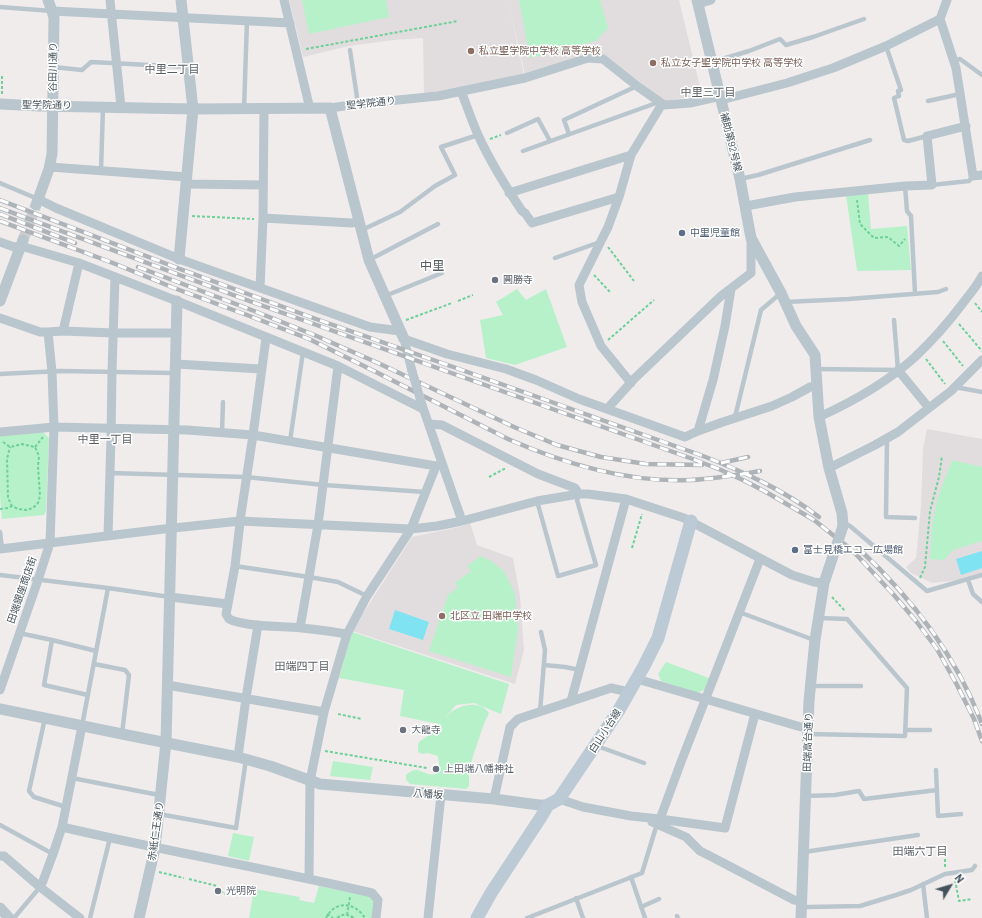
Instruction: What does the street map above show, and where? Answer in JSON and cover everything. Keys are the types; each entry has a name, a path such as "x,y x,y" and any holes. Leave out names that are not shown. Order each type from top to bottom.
{"main road":[{"name":"白山小台線","path":"477,918 491,892 541,817 595,746 637,679 658,638 691,521"}],"street":[{"name":"谷田川通り","path":"37,202 50,167 52,154 54,18 48,0"},
{"path":"110,0 121,107"},
{"path":"180,259 193,110 181,0"},
{"path":"284,0 310,108"},
{"path":"698,2 711,0"},
{"path":"947,0 940,19 956,68 966,126 978,176"},
{"name":"補助第92号線","path":"698,2 740,179 751,238 783,297 796,326 813,351 816,359 819,418 829,468 842,513 843,524"},
{"path":"52,11 290,23"},
{"path":"631,383 601,346 582,302 579,285 608,227 619,197 631,156 660,103 664,106 721,98 794,81 833,68 886,46 940,19"},
{"name":"聖学院通り","path":"1,100 39,106 193,110 330,108 438,96 525,78 588,58 602,59 660,103"},
{"path":"461,91 478,135 492,162 509,193 532,223 619,197"},
{"path":"330,108 369,260 400,331 439,465 462,521"},
{"path":"260,288 263,219 264,109"},
{"path":"746,206 795,197 905,186 932,185 927,136 966,126"},
{"path":"509,193 631,156"},
{"path":"50,167 187,180 263,185"},
{"path":"37,202 56,208 180,259 370,327 400,331 444,353 536,380 579,400 685,437 698,431 772,406 810,387 817,386"},
{"path":"263,219 352,223 360,226"},
{"path":"751,238 751,273"},
{"path":"0,242 14,248 22,243"},
{"path":"22,243 79,263 177,301 338,366 423,407"},
{"path":"0,301 2,288 22,243"},
{"path":"63,331 79,263"},
{"path":"607,409 631,383 721,296 764,263"},
{"path":"819,418 850,402 880,383 920,352 953,317 982,276"},
{"path":"108,536 114,277"},
{"path":"698,431 723,333 731,289"},
{"name":"赤紙仁王通り","path":"139,918 155,848 166,742 177,301"},
{"path":"0,318 40,332 176,332"},
{"name":"田端銀座商店街","path":"0,690 50,542 54,427 52,372 48,332"},
{"path":"266,338 235,566 226,614 229,619 234,622 347,634"},
{"path":"829,468 898,432 953,389 982,360"},
{"path":"300,628 324,485 338,366"},
{"path":"176,368 261,369"},
{"path":"898,370 929,408"},
{"path":"428,424 442,425 538,474 575,488 579,494"},
{"path":"0,432 54,427 174,429 253,435 439,465"},
{"path":"309,878 310,781 324,712 347,634 367,596 411,530 426,492 439,465"},
{"path":"1,549 50,542 240,521 411,530 462,521 537,501 579,494 588,494 626,499 684,518 792,575 814,582 824,583"},
{"path":"571,701 626,499"},
{"name":"田端高台通り","path":"801,918 810,686 824,583 843,524"},
{"path":"658,821 760,559"},
{"path":"170,597 228,604"},
{"path":"242,758 246,698 258,625"},
{"path":"637,679 801,727 808,731"},
{"path":"167,685 324,712"},
{"path":"494,799 510,727 518,719 611,688 629,692"},
{"name":"八幡坂","path":"0,709 242,758 270,766 320,784 494,799 539,805 553,802"},
{"path":"553,802 658,821 725,828 755,714"},
{"path":"40,887 62,827 82,726"},
{"path":"428,918 441,795"},
{"path":"658,821 686,837 700,850 710,856 801,903"},
{"path":"62,827 155,848 309,878 372,893 378,900 376,918"},
{"path":"0,856 4,856 40,887 80,918"},
{"path":"0,908 9,918"}],"lane":[{"path":"0,7 52,11"},
{"path":"712,62 749,51 780,39 786,45 864,19"},
{"path":"244,109 247,21"},
{"path":"886,46 901,90 898,91 899,96 894,98 904,140 908,141 927,136"},
{"path":"350,50 358,104"},
{"path":"954,61 960,59 982,75"},
{"path":"53,67 82,70 91,62 188,67"},
{"path":"569,134 564,120 637,86"},
{"path":"928,101 960,94"},
{"path":"523,151 660,103"},
{"path":"101,171 103,107"},
{"path":"507,133 538,119 550,141"},
{"path":"360,226 400,212 435,186 455,175 441,147 478,135"},
{"path":"740,179 758,175 870,140"},
{"path":"932,185 969,181 978,176"},
{"path":"0,183 37,202"},
{"path":"905,186 907,211 911,216 915,293"},
{"path":"369,260 438,224"},
{"path":"555,258 601,241"},
{"path":"384,296 442,273"},
{"path":"735,418 761,310 783,297 849,299 938,292 946,289"},
{"path":"816,369 898,370 894,320"},
{"path":"290,441 303,352"},
{"path":"0,374 112,372 176,368"},
{"path":"953,389 982,392"},
{"path":"222,433 223,402"},
{"path":"887,438 886,517 916,518"},
{"path":"110,472 246,477 324,485 426,492"},
{"path":"537,501 558,576 596,565 578,500 579,494"},
{"path":"843,524 850,526 927,591 982,576"},
{"path":"0,532 1,549"},
{"path":"235,566 309,576 338,582 367,596"},
{"path":"0,576 108,588 170,597"},
{"path":"968,580 973,594 982,602"},
{"path":"82,726 108,588"},
{"path":"739,612 809,639 816,640"},
{"path":"808,731 905,736 906,730 907,688 847,619 819,618"},
{"path":"540,712 545,650 541,632"},
{"path":"19,634 52,640 96,651"},
{"path":"52,640 44,685 88,695"},
{"path":"94,664 125,670 129,676 122,734"},
{"path":"544,665 580,670"},
{"path":"810,686 861,686"},
{"path":"45,718 29,791 34,797 66,807"},
{"path":"906,730 930,730"},
{"path":"595,746 644,763"},
{"path":"159,814 236,828 242,758"},
{"path":"936,770 938,816 961,814"},
{"path":"72,778 161,795"},
{"path":"806,796 835,795 859,791 864,798 937,790"},
{"path":"527,918 642,873 658,821"},
{"path":"0,825 53,854"},
{"path":"804,852 918,835"},
{"path":"90,918 110,838"},
{"path":"801,903 808,907 860,906 896,895 945,874 972,870 975,866"},
{"path":"631,877 645,918"},
{"path":"923,884 927,918"},
{"path":"14,918 40,887"},
{"path":"576,898 583,918"},
{"path":"641,907 659,899"}],"path":[{"path":"296,51 458,21"},
{"path":"1,100 2,76"},
{"path":"490,139 507,133"},
{"path":"856,191 860,224 874,238 888,237 899,246 912,232"},
{"path":"183,216 263,219"},
{"path":"601,241 604,242 634,281"},
{"path":"588,269 610,292"},
{"path":"458,301 473,295"},
{"path":"601,346 654,300"},
{"path":"400,331 452,303"},
{"path":"953,317 982,351"},
{"path":"937,334 969,373"},
{"path":"920,352 953,389"},
{"path":"0,440 10,447 22,444 34,446 39,456 38,466 40,496 38,503 33,508 18,510 12,506 8,498 7,459 10,447"},
{"path":"917,582 922,576 925,567 930,511 939,478 942,456"},
{"path":"490,477 507,468"},
{"path":"0,509 12,506"},
{"path":"632,548 644,509"},
{"path":"830,594 846,612 847,619"},
{"path":"338,714 362,719"},
{"path":"316,749 427,768"},
{"path":"944,850 945,874"},
{"path":"150,870 184,878"},
{"path":"953,873 959,901 972,899"},
{"path":"189,879 217,886 224,894 226,894"},
{"path":"326,918 327,914 334,908 343,905 350,905 359,910 365,918"},
{"path":"348,915 350,905"},
{"path":"327,914 333,918"},
{"path":"337,918 341,915 348,915 354,918"}],"shaded area":[{"name":"私立聖学院中学校 高等学校","path":"289,0 508,0 524,75 436,93 424,94 423,38 393,40 349,46 303,57"},
{"name":"私立女子聖学院中学校 高等学校","path":"508,0 679,0 702,95 664,101 596,50 525,75"},
{"path":"927,429 982,439 982,573 961,580 932,583 911,573 906,567 916,558 921,506 923,449"},
{"name":"北区立 田端中学校","path":"470,522 477,545 513,558 520,596 524,650 515,684 352,631 412,537 463,526"}],"green space":[{"path":"302,0 386,0 389,17 309,34"},
{"path":"519,0 600,0 608,28 596,41 530,58"},
{"path":"868,193 871,229 907,226 911,270 857,271 846,195"},
{"path":"517,289 526,300 546,289 567,347 515,365 486,358 480,320 503,315 496,302"},
{"path":"43,432 49,438 46,511 44,515 2,519 0,495 0,436"},
{"path":"952,460 982,467 982,541 953,550 944,560 930,559 932,525 938,497"},
{"path":"481,556 491,561 504,571 515,594 518,628 511,677 429,651 448,595 458,587 455,583 471,571 467,566"},
{"path":"352,632 509,684 501,714 474,703 456,705 445,718 454,710 468,705 477,705 486,709 489,713 473,756 469,773 469,786 466,789 410,784 406,780 406,775 415,770 427,774 436,774 439,764 438,756 418,752 418,746 419,742 439,724 400,716 404,690 339,678"},
{"path":"666,662 709,678 706,689 697,693 661,681 658,674"},
{"path":"333,761 373,767 370,780 330,776"},
{"path":"233,833 254,837 249,861 228,856"},
{"path":"319,886 369,896 375,903 373,918 249,918 253,895 248,894 249,888 300,897 299,900 314,903"}],"water":[{"path":"982,551 982,568 961,575 956,559"},
{"path":"395,610 429,622 423,640 389,629"}],"tunnel":[{"path":"23,240 36,205"}],"railway":[{"path":"0,200 316,319 703,456 734,468 763,482 792,498 819,517"},
{"path":"0,208 252,302 690,458 721,470 766,492 814,520 852,550 893,594 937,649 974,719 982,741"},
{"path":"0,214 75,243"},
{"path":"0,221 309,339 508,439 574,464 620,475 667,480 708,479 760,471"},
{"path":"138,267 312,334 378,363 514,427 557,445 601,457 646,464 702,465"},
{"path":"721,463 748,457"},
{"path":"858,548 878,567 914,607 946,651 959,674 982,724"}],"place":[{"name":"私立聖学院中学校 高等学校","path":"471,51"},
{"name":"私立女子聖学院中学校 高等学校","path":"653,63"},
{"name":"中里児童館","path":"682,233"},
{"name":"圓勝寺","path":"495,280"},
{"name":"富士見橋エコー広場館","path":"795,550"},
{"name":"北区立 田端中学校","path":"442,616"},
{"name":"大龍寺","path":"403,730"},
{"name":"上田端八幡神社","path":"436,769"},
{"name":"光明院","path":"218,891"}],"district":[{"name":"中里二丁目","path":"172,69"},
{"name":"中里三丁目","path":"708,92"},
{"name":"中里","path":"432,266"},
{"name":"中里一丁目","path":"105,439"},
{"name":"田端四丁目","path":"302,666"},
{"name":"田端六丁目","path":"920,851"}]}
